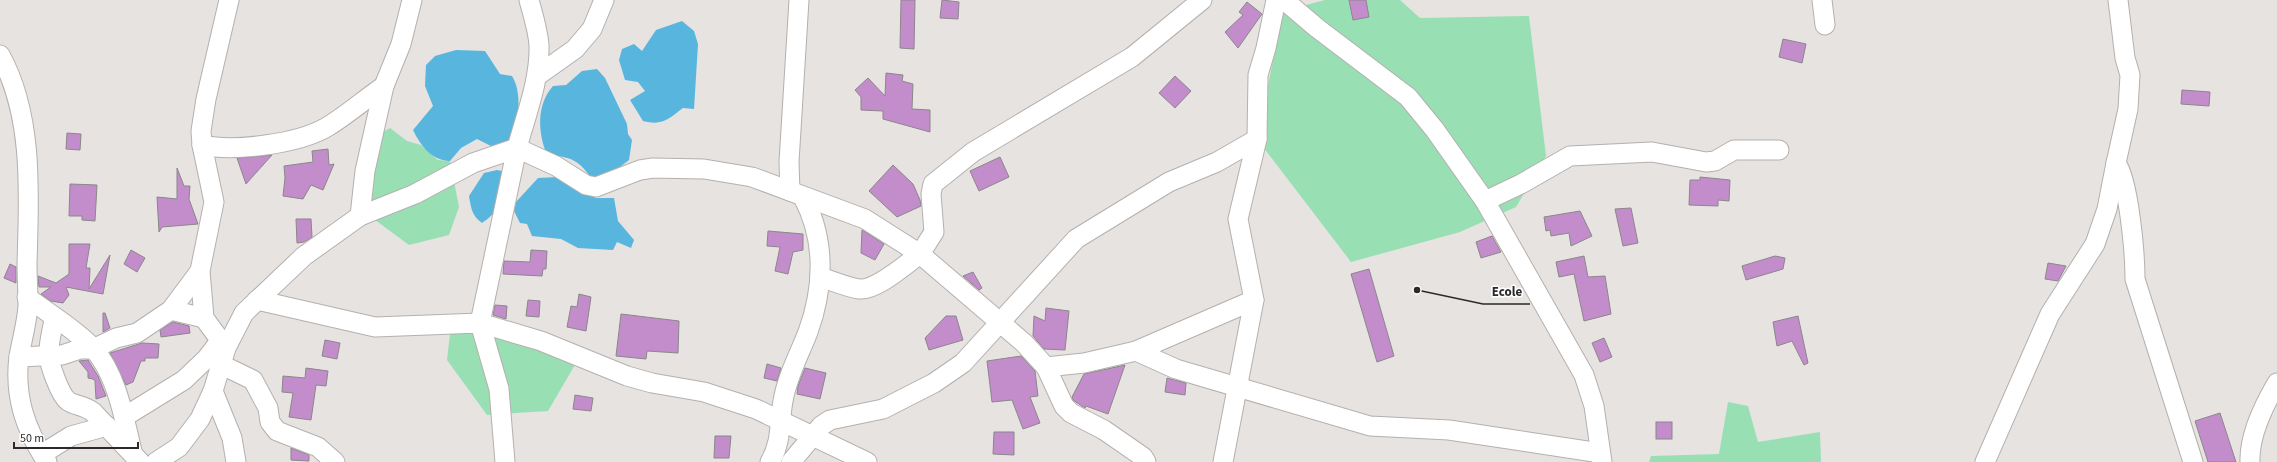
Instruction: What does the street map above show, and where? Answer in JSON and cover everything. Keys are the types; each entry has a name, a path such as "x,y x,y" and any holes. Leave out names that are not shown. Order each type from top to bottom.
{"street":[{"path":"229,0 206,99 202,145 214,202 200,271 204,318 222,351 252,380 268,408 270,422 277,431 318,447 335,462"},
{"path":"360,216 365,171 384,86 401,44 412,0"},
{"path":"505,462 499,389 480,323 517,148 537,76 539,46 536,25 529,0"},
{"path":"537,76 575,49 592,29 604,0"},
{"path":"770,462 778,443 782,401 789,378 813,317 820,287 818,236 809,210 796,194 789,162 799,0"},
{"path":"820,277 859,289 866,289 893,274 920,254 934,232 931,194 933,184 973,152 1132,57 1202,0"},
{"path":"1223,462 1254,300 1238,220 1257,140 1258,75 1266,48 1276,0"},
{"path":"1136,351 1176,369 1370,426 1449,430 1601,458 1594,406 1584,375 1486,201 1435,130 1408,97 1322,32 1284,0"},
{"path":"1822,0 1825,25"},
{"path":"1985,462 2050,314 2095,244 2107,209 2128,109 2130,76 2125,58 2118,0"},
{"path":"0,55 14,91 24,131 30,207 28,306 19,358 18,386 21,410 29,431 44,458 71,436 107,426"},
{"path":"202,145 218,148 236,148 303,137 326,127 384,86"},
{"path":"791,462 821,426 830,420 883,409 934,383 963,363 1076,239 1169,182 1217,162 1257,140"},
{"path":"156,462 180,454 200,419 213,391 222,351 244,313 304,256 360,216 415,194 473,163 517,148 562,169 586,185 596,187 640,170 672,166 704,169 737,174 865,219 920,254 1024,343 1046,367 1064,406 1072,413 1104,430 1143,457 1146,462"},
{"path":"1486,201 1521,184 1570,156 1652,152 1706,162 1715,161 1734,150 1779,150"},
{"path":"2116,163 2121,172 2129,213 2135,258 2135,279 2193,462"},
{"path":"19,358 62,355 80,348 93,349 116,338 137,333 170,310 200,271"},
{"path":"27,297 93,349 109,373 136,457"},
{"path":"257,300 376,327 480,323 542,341 627,376 704,392 743,404 781,419 867,462"},
{"path":"1046,367 1084,363 1136,351 1254,300"},
{"path":"170,310 204,318"},
{"path":"54,318 49,355 56,380 65,398 71,402 86,406 136,457"},
{"path":"124,417 184,380 207,358 222,351"},
{"path":"2250,462 2250,449 2270,396 2277,383"},
{"path":"213,391 232,438 236,462"}],"green space":[{"path":"1325,0 1400,0 1420,18 1529,16 1546,156 1516,207 1460,232 1351,262 1257,139 1283,11"},
{"path":"390,128 407,141 421,145 438,160 450,161 459,207 449,235 409,245 367,214 374,137"},
{"path":"451,325 579,358 548,411 487,415 447,360"},
{"path":"1728,402 1748,406 1758,442 1820,432 1821,462 1649,462 1651,456 1719,454"}],"water":[{"path":"682,21 694,31 698,44 694,109 683,108 669,118 656,123 643,121 630,100 645,91 638,82 625,80 619,60 622,49 634,44 642,51 656,30"},
{"path":"456,50 485,51 500,74 512,76 518,92 518,110 510,145 491,146 477,139 461,148 450,161 437,158 427,151 413,130 433,106 425,86 426,65 435,56"},
{"path":"597,69 605,78 627,124 628,134 632,140 629,160 607,177 594,181 584,168 574,161 563,157 547,155 540,129 540,119 541,110 547,94 553,86 566,85 582,71"},
{"path":"497,170 502,171 505,186 504,193 502,200 494,213 482,223 474,215 469,196 484,173"},
{"path":"558,177 594,193 595,198 614,198 618,221 634,240 631,248 617,242 613,250 578,248 561,239 532,236 527,224 520,223 514,211 516,202 538,178"}],"building":[{"path":"901,0 915,0 914,49 900,48"},
{"path":"942,0 959,2 958,19 940,18"},
{"path":"1349,0 1366,0 1369,17 1353,20"},
{"path":"1247,2 1262,14 1238,48 1225,32 1243,15 1239,12"},
{"path":"1783,39 1806,44 1802,63 1779,57"},
{"path":"886,73 903,75 902,81 913,84 912,109 930,110 930,132 883,119 883,111 861,110 861,97 855,90 868,78 885,96"},
{"path":"1175,76 1191,91 1175,108 1159,93"},
{"path":"2182,90 2210,92 2209,106 2181,104"},
{"path":"67,133 81,134 80,150 66,149"},
{"path":"328,149 329,165 334,164 323,190 311,185 303,199 283,196 285,178 284,166 313,162 312,151"},
{"path":"272,155 246,184 237,158"},
{"path":"1000,157 1009,177 979,191 970,171"},
{"path":"893,165 913,184 921,206 897,217 869,191"},
{"path":"177,168 184,186 190,186 189,199 198,224 162,227 159,232 157,197 177,199"},
{"path":"1700,177 1730,180 1729,201 1718,200 1718,206 1689,205 1690,180 1700,180"},
{"path":"70,184 97,185 95,221 82,220 82,216 69,216"},
{"path":"1631,208 1638,243 1623,246 1615,209"},
{"path":"1580,211 1592,236 1571,246 1569,233 1551,236 1550,230 1546,231 1544,217"},
{"path":"296,219 311,219 312,237 304,242 297,243"},
{"path":"862,230 884,244 875,260 861,253"},
{"path":"768,231 803,234 803,250 793,252 788,274 775,271 780,247 767,246"},
{"path":"1492,236 1501,252 1481,258 1476,242"},
{"path":"69,244 90,244 86,268 90,268 89,289 110,255 103,294 66,287 69,295 63,303 51,301 41,294 51,287 39,287 38,276 56,283 69,274"},
{"path":"131,250 145,258 137,272 124,264"},
{"path":"531,250 547,251 546,269 543,269 542,276 503,274 504,261 530,262"},
{"path":"1584,256 1588,277 1605,276 1611,314 1584,321 1574,274 1559,277 1556,262"},
{"path":"1775,256 1785,258 1783,269 1746,280 1742,266"},
{"path":"2048,263 2066,266 2058,281 2045,279"},
{"path":"10,264 16,267 16,283 4,278"},
{"path":"1369,269 1394,356 1377,362 1351,274"},
{"path":"973,272 982,288 979,290 963,276"},
{"path":"579,294 591,297 586,331 567,327 571,306 577,307"},
{"path":"528,300 540,301 539,317 526,316"},
{"path":"495,305 507,306 506,319 493,315"},
{"path":"1046,308 1069,311 1065,350 1044,349 1033,336 1034,316 1045,321"},
{"path":"103,313 105,313 110,328 103,332"},
{"path":"621,314 679,321 678,353 647,351 646,359 616,356"},
{"path":"946,316 956,316 963,340 929,350 925,338"},
{"path":"1798,316 1808,363 1804,365 1792,341 1777,346 1773,322"},
{"path":"173,322 189,326 190,333 161,337 160,330"},
{"path":"1604,338 1612,357 1600,362 1592,343"},
{"path":"325,340 340,343 337,359 322,356"},
{"path":"142,343 159,344 158,358 145,358 145,361 141,361 133,382 126,385 110,353"},
{"path":"1021,356 1035,371 1038,396 1030,397 1040,423 1023,429 1012,400 992,402 987,361"},
{"path":"88,360 98,376 106,396 96,399 95,381 88,378 88,372 79,361"},
{"path":"767,364 781,368 777,381 764,378"},
{"path":"1125,365 1108,414 1086,406 1085,408 1073,400 1072,397 1084,374"},
{"path":"306,368 328,371 326,386 316,385 311,420 289,417 293,393 282,392 283,376 305,378"},
{"path":"805,368 826,373 820,399 797,394 798,386"},
{"path":"1167,378 1186,383 1185,395 1165,392"},
{"path":"575,395 593,398 591,411 573,409"},
{"path":"2220,413 2236,462 2208,462 2195,421"},
{"path":"1656,422 1672,422 1672,439 1656,439"},
{"path":"994,432 1014,432 1014,455 993,454"},
{"path":"715,436 731,436 729,458 714,458"},
{"path":"291,448 309,455 309,461 291,460"}],"place":[{"name":"Ecole","path":"1417,290"}]}
